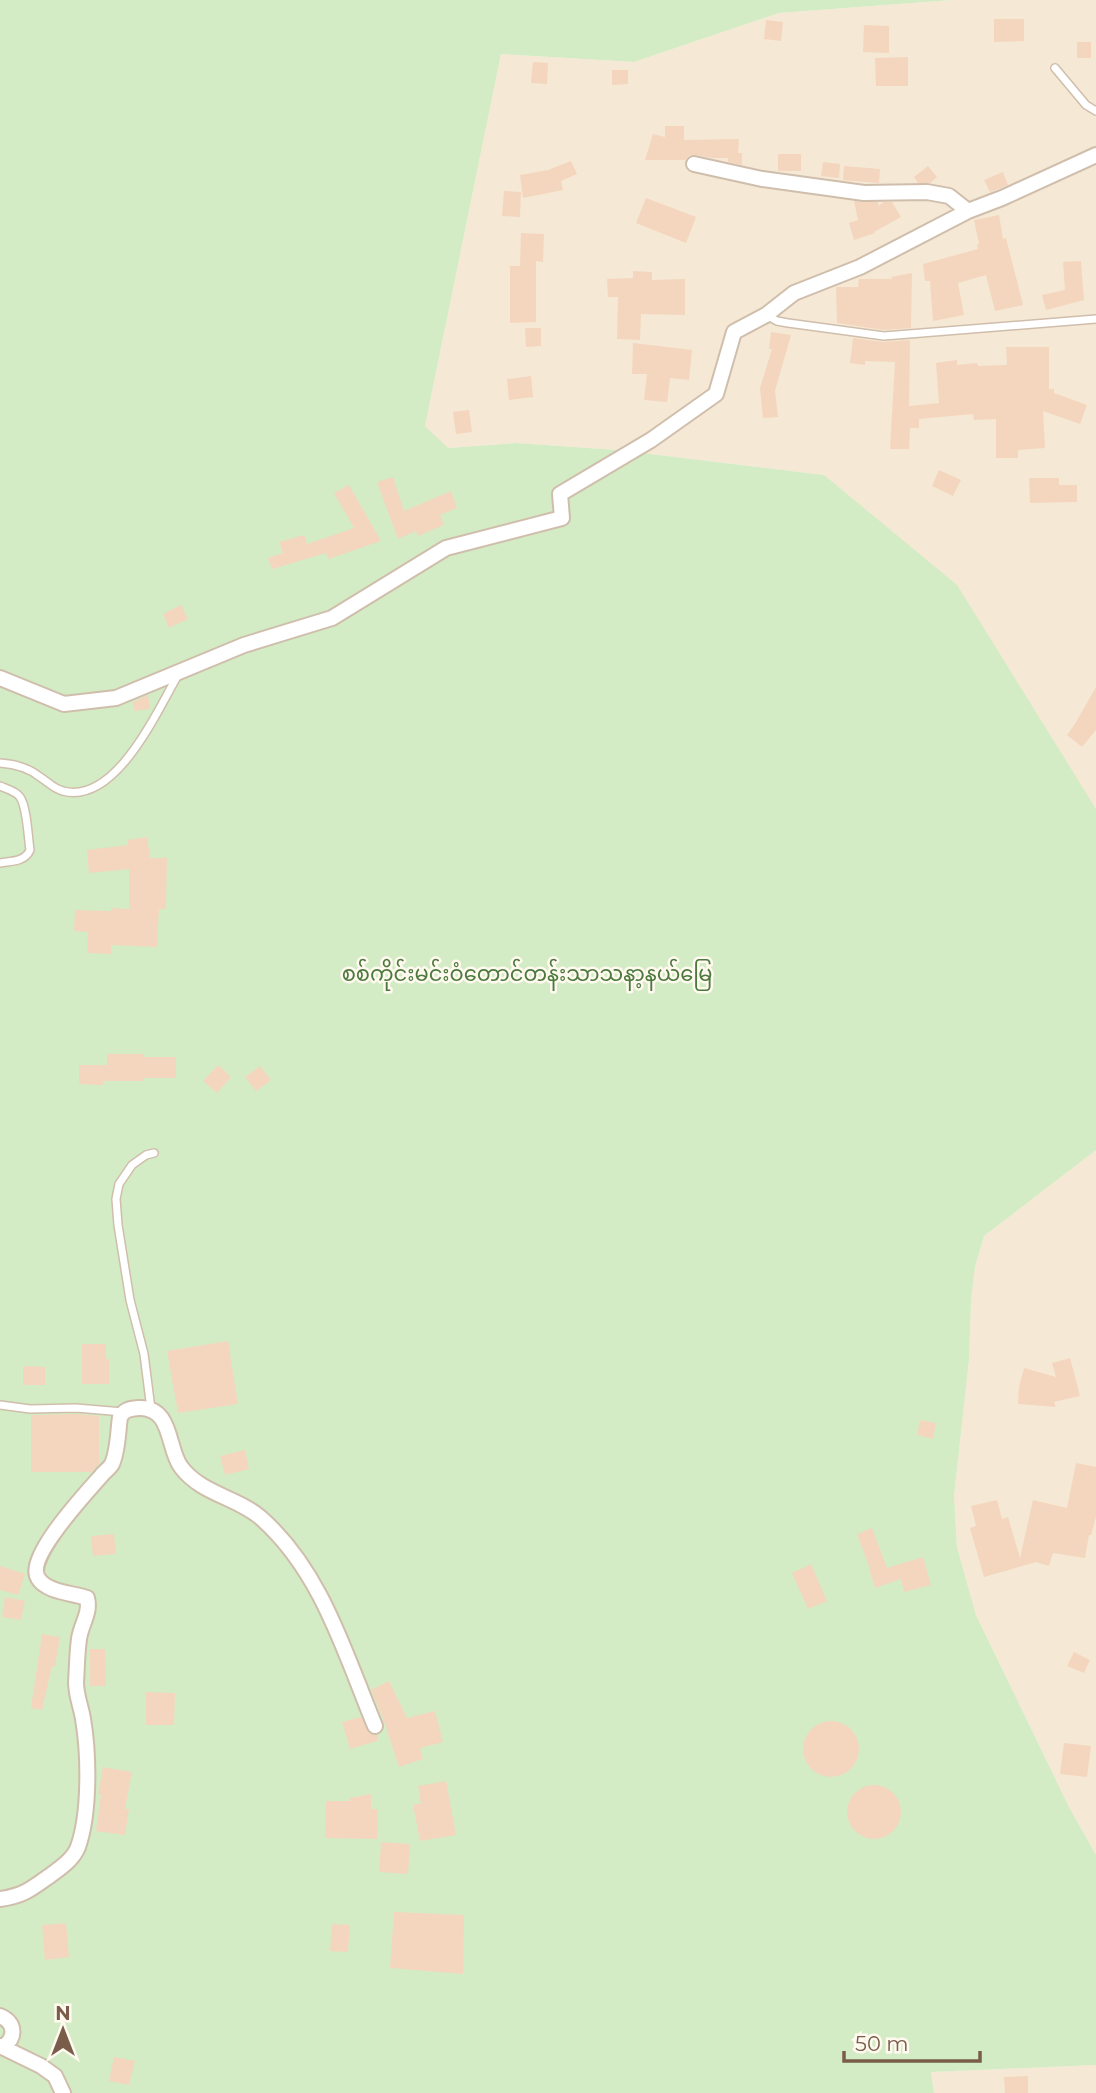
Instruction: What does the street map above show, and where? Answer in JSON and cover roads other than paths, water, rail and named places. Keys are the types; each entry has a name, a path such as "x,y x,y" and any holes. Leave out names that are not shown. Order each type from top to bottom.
{"street":[{"path":"0,678 64,704 116,698 244,645 332,618 446,548 562,518 560,494 650,440 716,394 734,331 765,315 794,293 860,267 968,211 1096,155"},
{"path":"694,163 762,179 864,193 927,192 948,196 968,211"},
{"path":"0,1899 18,1897 30,1891 66,1864 77,1849 89,1765 82,1715 76,1696 76,1679 79,1636 89,1605 87,1598 50,1588 38,1579 36,1573 38,1557 48,1542 113,1462 120,1417 129,1409 151,1410 163,1419 181,1467 204,1487 261,1517 304,1568 343,1644 375,1726"},
{"path":"0,2016 12,2025 13,2032 10,2042 1,2047"},
{"path":"1,2047 41,2066 55,2076 63,2093"}],"lane":[{"path":"1055,68 1086,105 1096,111"},
{"path":"765,315 776,321 884,336 1096,319"},
{"path":"0,763 21,766 60,791 83,791 97,785 112,775 136,746 179,673"},
{"path":"0,786 20,797 30,850 22,859 0,863"},
{"path":"151,1410 144,1354 130,1300 118,1225 117,1199 119,1184 132,1165 154,1153"},
{"path":"0,1405 30,1409 76,1408 123,1412"}],"park label":[{"name":"စစ်ကိုင်းမင်းဝံတောင်တန်းသာသနာ့နယ်မြေ","path":"527,974"}]}
